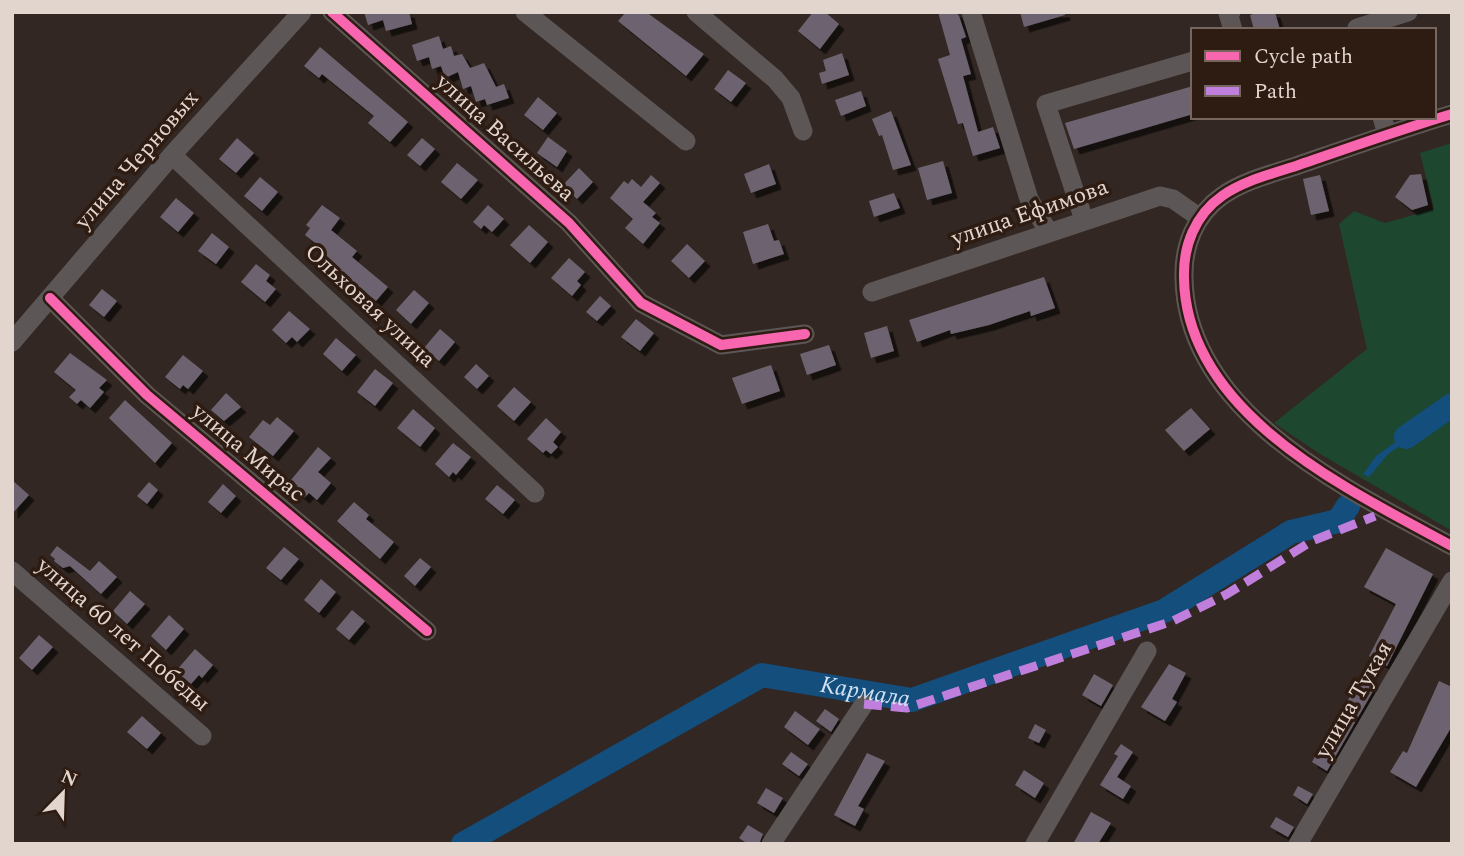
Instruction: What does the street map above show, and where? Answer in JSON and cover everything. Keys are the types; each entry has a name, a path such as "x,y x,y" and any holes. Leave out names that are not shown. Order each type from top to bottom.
{"street":[{"name":"улица Черновых","path":"12,342 172,155 302,12"},
{"name":"улица Васильева","path":"332,12 569,223 640,303 721,345 805,334"},
{"path":"525,12 686,141"},
{"path":"696,12 775,79 791,98 803,131"},
{"path":"971,12 1029,199 1049,233"},
{"path":"1231,12 1228,13 1232,28"},
{"path":"1356,23 1408,12"},
{"path":"1084,220 1046,104 1191,62"},
{"path":"1424,119 1385,126 1240,185 1221,196 1200,218 1188,243 1184,262 1187,310 1200,348 1225,390 1273,437 1328,475 1452,546"},
{"name":"Ольховая улица","path":"172,155 535,492"},
{"name":"улица Ефимова","path":"872,292 1160,196 1173,199 1200,218"},
{"name":"улица Мирас","path":"50,298 147,395 427,631"},
{"name":"улица 60 лет Победы","path":"12,571 202,736"},
{"name":"улица Тукая","path":"1298,844 1452,581"},
{"path":"1035,844 1147,650"},
{"path":"771,844 864,704"}],"green space":[{"path":"1452,143 1452,531 1320,454 1274,423 1367,349 1339,224 1354,211 1385,223 1434,209 1420,153"}],"water":[{"path":"1452,400 1452,412 1388,454 1369,477 1363,474 1376,456 1429,418 1440,418 1443,407"}],"building":[{"path":"364,12 409,12 412,24 386,31 383,20 368,25"},
{"path":"626,12 646,12 704,54 686,76 618,21"},
{"path":"813,12 825,12 839,24 820,49 798,31"},
{"path":"938,12 956,12 959,16 966,37 961,39 971,74 963,76 978,132 993,127 1000,148 973,156 963,123 958,124 938,59 950,55"},
{"path":"1020,12 1065,12 1065,15 1024,27"},
{"path":"1275,12 1279,28 1253,28 1250,15"},
{"path":"439,36 443,49 451,46 454,56 462,54 470,68 484,63 496,87 504,84 509,98 487,105 485,99 476,102 471,86 463,89 458,72 445,78 441,66 432,69 429,57 417,61 412,45"},
{"path":"320,47 408,122 390,142 368,123 374,116 322,74 319,78 304,66"},
{"path":"842,53 849,75 822,84 819,73 826,71 823,60"},
{"path":"728,70 746,83 731,102 714,89"},
{"path":"1191,87 1191,115 1074,149 1065,123"},
{"path":"861,91 866,106 841,116 835,100"},
{"path":"538,97 557,113 543,130 524,115"},
{"path":"891,111 911,165 893,170 882,135 879,136 872,119"},
{"path":"548,137 567,151 557,167 537,153"},
{"path":"237,138 254,153 236,173 219,159"},
{"path":"422,138 435,149 420,166 407,155"},
{"path":"943,161 952,193 927,200 918,168"},
{"path":"457,163 478,180 461,199 441,182"},
{"path":"769,164 776,184 751,193 744,174"},
{"path":"579,168 593,182 577,199 563,185"},
{"path":"1421,174 1428,205 1412,210 1395,197 1410,175"},
{"path":"651,175 660,183 643,202 656,213 652,217 660,223 643,244 625,228 633,219 610,198 624,181 628,184 632,179 641,187"},
{"path":"1320,175 1329,211 1311,215 1303,179"},
{"path":"260,177 278,192 262,211 244,196"},
{"path":"894,193 900,208 874,217 869,201"},
{"path":"176,198 194,213 178,232 160,217"},
{"path":"322,205 340,218 331,230 357,251 352,257 388,287 376,301 320,253 323,249 305,235 310,228 306,225"},
{"path":"488,205 504,219 492,232 484,225 481,229 473,222"},
{"path":"768,224 774,241 779,240 784,254 753,264 743,232"},
{"path":"529,225 548,242 530,263 510,245"},
{"path":"212,233 229,247 216,264 198,251"},
{"path":"687,244 705,261 689,278 671,261"},
{"path":"569,258 585,272 577,281 581,285 572,296 551,278"},
{"path":"256,264 270,275 266,281 276,289 265,302 241,282"},
{"path":"1044,277 1055,308 1031,316 1030,311 951,334 950,330 917,342 909,320"},
{"path":"102,289 117,301 104,317 89,305"},
{"path":"414,290 429,303 411,324 396,310"},
{"path":"600,296 611,306 597,321 586,312"},
{"path":"289,311 310,329 297,342 292,337 286,343 272,330"},
{"path":"636,319 654,333 640,351 621,337"},
{"path":"887,326 894,351 871,358 864,333"},
{"path":"440,329 455,342 439,361 424,348"},
{"path":"336,338 356,355 342,371 323,354"},
{"path":"829,345 836,365 807,375 800,354"},
{"path":"70,353 107,380 99,388 104,392 90,408 81,400 77,404 69,397 76,390 54,372"},
{"path":"183,355 203,371 188,389 183,385 180,389 165,377"},
{"path":"476,364 489,376 477,389 464,377"},
{"path":"771,365 780,391 742,404 732,378"},
{"path":"375,369 393,383 375,406 357,392"},
{"path":"514,387 531,402 514,421 497,406"},
{"path":"226,393 241,407 224,421 211,410"},
{"path":"125,400 172,443 155,463 109,418"},
{"path":"1191,408 1210,429 1184,451 1165,430"},
{"path":"413,409 435,428 420,447 397,428"},
{"path":"277,417 294,431 273,456 249,437 263,420 270,425"},
{"path":"546,418 561,432 553,442 558,447 551,454 546,450 543,453 527,439"},
{"path":"453,443 471,457 456,475 453,472 449,477 435,464"},
{"path":"318,447 331,458 318,472 331,483 317,500 309,493 304,498 294,490 298,486 291,480"},
{"path":"12,480 29,495 12,514"},
{"path":"149,482 158,490 147,504 137,496"},
{"path":"223,484 236,496 221,513 208,502"},
{"path":"497,485 515,500 503,514 485,499"},
{"path":"354,502 369,515 366,519 394,542 380,559 337,521"},
{"path":"57,546 90,571 99,561 117,577 101,594 70,566 63,568 54,561 50,555"},
{"path":"284,547 299,559 281,580 266,568"},
{"path":"1386,548 1433,574 1387,666 1369,656 1396,604 1364,587"},
{"path":"420,558 431,567 415,586 404,576"},
{"path":"321,579 336,592 319,613 304,600"},
{"path":"130,591 145,604 127,624 113,611"},
{"path":"352,610 365,621 349,640 336,629"},
{"path":"169,615 184,629 166,650 151,636"},
{"path":"39,635 53,647 32,670 19,658"},
{"path":"195,649 213,665 202,678 199,675 191,684 176,671"},
{"path":"1169,664 1186,673 1172,699 1177,702 1165,721 1141,707"},
{"path":"1094,674 1113,685 1101,706 1082,695"},
{"path":"1360,677 1376,686 1327,771 1312,762 1318,751 1321,752"},
{"path":"1439,681 1452,687 1452,726 1416,787 1390,772 1403,751 1407,753"},
{"path":"825,709 839,719 831,732 816,721"},
{"path":"795,711 820,729 808,745 784,727"},
{"path":"142,716 161,733 147,749 127,732"},
{"path":"1035,724 1046,730 1039,743 1028,738"},
{"path":"1121,744 1133,752 1117,777 1131,786 1123,799 1100,785 1118,756 1114,754"},
{"path":"791,752 808,764 799,776 782,764"},
{"path":"867,753 885,761 858,806 864,809 855,826 834,815"},
{"path":"1024,770 1044,783 1035,798 1015,785"},
{"path":"1298,786 1313,794 1307,804 1293,795"},
{"path":"766,788 783,798 774,813 757,803"},
{"path":"1091,812 1111,823 1098,844 1073,844"},
{"path":"1276,817 1294,827 1288,837 1270,827"},
{"path":"748,825 763,834 759,844 748,844 739,838"}],"waterway":[{"name":"Кармала","path":"1406,437 1452,405"},
{"name":"Кармала","path":"463,844 762,675 912,700 1164,611 1291,532 1338,521 1348,506"}],"marked path":[{"path":"864,704 907,708 1173,621 1227,594 1312,541 1375,516"}],"cycle path":[{"path":"332,12 569,223 641,303 721,345 805,334"},
{"path":"1452,114 1258,178 1230,191 1213,204 1198,222 1188,243 1184,266 1192,326 1212,369 1243,408 1280,442 1322,472 1452,546"},
{"path":"50,298 147,395 427,631"}]}
